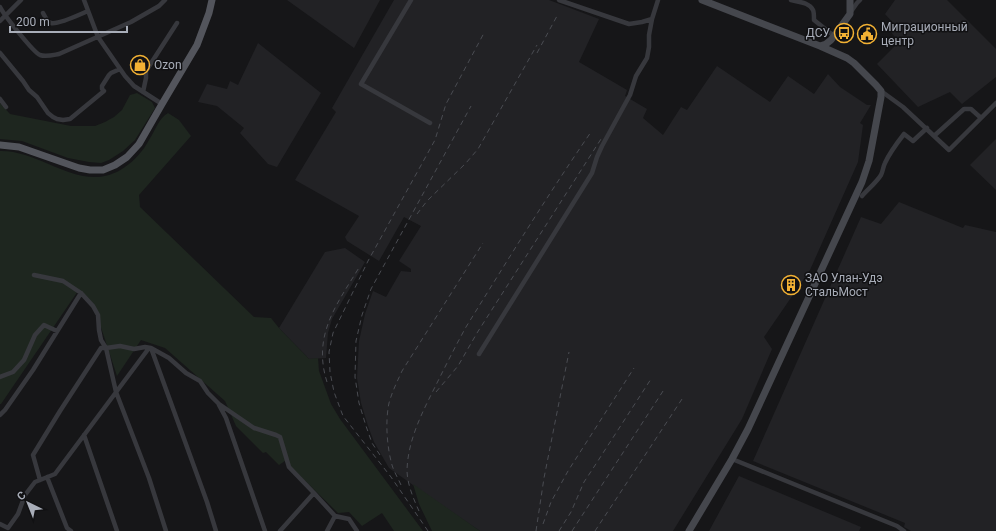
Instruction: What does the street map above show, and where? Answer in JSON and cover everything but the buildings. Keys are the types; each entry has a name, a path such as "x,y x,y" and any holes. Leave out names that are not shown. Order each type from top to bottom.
{"main road":[{"path":"0,145 19,147 78,168 90,170 103,170 127,157 139,144 197,45 209,13 212,0"}],"street":[{"path":"0,21 21,0"},
{"path":"84,0 98,37 125,76 134,86 162,104"},
{"path":"0,6 35,52 42,56 46,56 59,54 131,22 158,6 165,0"},
{"path":"411,0 361,84 430,123"},
{"path":"559,0 630,24 652,19"},
{"path":"479,354 592,173 602,146 630,95 636,76 647,58 652,19 658,0"},
{"path":"702,0 847,58 881,91 903,106 948,150 996,103"},
{"path":"791,0 807,3 811,7 814,11 814,20 832,38 839,54"},
{"path":"820,46 826,44 832,38 850,14 856,1"},
{"path":"43,13 48,21 52,23 60,22 88,10"},
{"path":"143,92 146,71 176,23"},
{"path":"0,54 23,80 29,90 37,97 48,113 60,120 70,119 104,91 102,86 108,75 111,72 120,69"},
{"path":"689,531 748,429 862,182 869,160 881,91"},
{"path":"0,99 6,107"},
{"path":"934,136 964,110 971,109 981,118"},
{"path":"862,196 877,180 896,144 904,134 913,141 927,128"},
{"path":"34,275 63,281 82,294 93,306 98,315 99,330 106,348 116,392 149,478 166,531"},
{"path":"0,414 5,410 33,370 82,294"},
{"path":"0,377 13,372 24,360 35,334 44,325 57,331"},
{"path":"40,480 33,454 101,348 120,346 134,349 150,348 169,358 186,373 200,381 208,393 219,404 254,428 280,437 289,467 336,516 349,519 357,531"},
{"path":"0,524 10,529 18,514 25,495 35,482 55,474 150,348"},
{"path":"150,348 216,531"},
{"path":"219,404 226,418 265,531"},
{"path":"84,435 117,531"},
{"path":"732,459 897,526 904,531"},
{"path":"47,477 67,528 71,531"},
{"path":"280,531 314,493"},
{"path":"327,531 336,516"}],"shaded area":[{"path":"287,0 380,0 354,48"},
{"path":"394,0 549,0 599,19 579,62 627,90 625,96 647,109 643,118 663,135 681,107 687,110 717,66 770,102 788,76 814,94 828,74 840,87 867,105 871,105 860,123 863,125 858,162 810,270 764,337 772,349 742,419 673,531 480,531 389,468 374,442 361,403 357,378 359,341 365,314 373,291 386,297 401,271 411,272 411,269 399,261 421,226 404,217 379,261 347,241 345,237 359,216 295,180 336,112 332,108"},
{"path":"895,0 947,0 996,49 996,77 962,104 950,92 918,107 877,64 899,42 891,32 896,26 885,14"},
{"path":"258,43 321,93 277,167 268,164 240,133 244,128 217,106 198,102 207,84 227,89 230,81 238,85"},
{"path":"137,93 152,102 155,108 135,140 123,151 101,163 68,158 22,141 0,139 0,103 10,114 71,126 95,126 114,117 122,110 130,95"},
{"path":"168,113 179,120 191,136 139,195 140,207 254,317 271,318 309,359 318,358 319,371 331,404 340,419 423,531 394,531 382,513 362,526 349,512 338,513 285,461 279,465 266,452 263,453 236,426 225,401 165,348 141,340 117,376 93,303 78,291 0,404 0,151 32,157 78,175 94,177 109,175 125,167 141,152 160,121"},
{"path":"996,139 996,190 970,165"},
{"path":"899,202 963,228 965,225 996,232 996,531 911,531 904,527 905,523 753,461 861,217 881,224"},
{"path":"345,248 365,262 332,319 328,333 326,358 309,359 279,328 325,252"},
{"path":"739,476 861,527 859,531 709,531"},
{"path":"413,484 480,531 432,531 419,504"}],"railway":[{"path":"537,53 557,16"},
{"path":"428,531 391,477 343,416 334,392 330,372 329,352 333,333 368,261 435,140 446,104 484,33"},
{"path":"417,214 427,201 466,163 478,149 537,45"},
{"path":"380,455 372,443 366,426 359,403 355,377 356,341 362,315 371,289 471,106"},
{"path":"419,511 409,485 407,470 410,447 422,413 466,327 543,204 591,132"},
{"path":"436,392 458,366 477,333 601,139"},
{"path":"401,485 392,465 389,450 387,418 390,399 402,371 483,243"},
{"path":"327,382 323,365 325,335 335,307 360,266"},
{"path":"536,531 544,478 569,352"},
{"path":"543,524 551,502 568,471 634,368"},
{"path":"559,531 571,512 584,482 651,379"},
{"path":"572,531 665,388"},
{"path":"595,531 684,396"}],"place":[{"name":"ДСУ","path":"844,33"},
{"name":"Миграционный центр","path":"867,34"},
{"name":"Ozon","path":"140,65"},
{"name":"ЗАО Улан-Удэ СтальМост","path":"791,285"}]}
